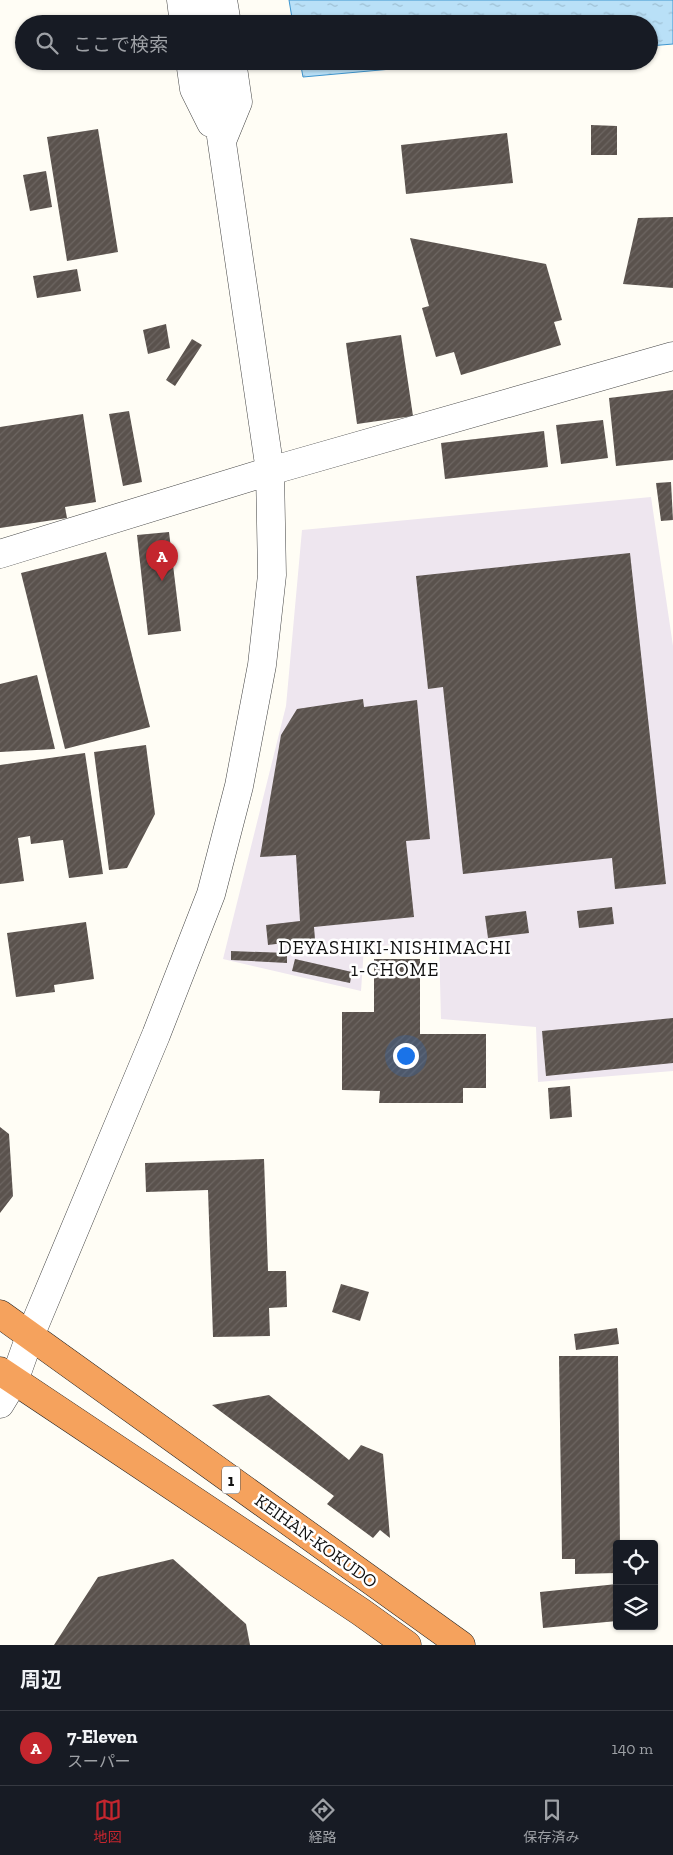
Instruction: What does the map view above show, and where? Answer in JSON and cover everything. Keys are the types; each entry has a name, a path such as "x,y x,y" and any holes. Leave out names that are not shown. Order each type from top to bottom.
{"highway":[{"name":"KEIHAN-KOKUDO","path":"0,1314 461,1645"},
{"name":"KEIHAN-KOKUDO","path":"7,1376 361,1612 407,1645"}],"street":[{"path":"181,0 183,15"},
{"path":"201,0 203,15"},
{"path":"223,0 226,15"},
{"path":"191,70 194,89 221,142"},
{"path":"0,1404 7,1376 30,1336 156,1035 212,894 239,786 262,665 272,576 270,471 211,70"},
{"path":"221,142 238,102 233,70"},
{"path":"0,554 270,471 673,356"}],"shaded area":[{"path":"651,497 673,646 673,1071 538,1082 536,1027 441,1019 439,942 364,947 361,991 223,959 286,706 302,530"}],"water":[{"path":"289,0 673,0 673,44 658,45 658,15 292,15"},
{"path":"302,70 380,70 303,77"}],"building":[{"path":"591,125 617,126 617,155 591,155"},
{"path":"98,129 118,252 67,261 47,137"},
{"path":"507,133 513,183 406,194 401,145"},
{"path":"46,171 52,207 30,211 23,175"},
{"path":"673,217 673,288 623,284 638,218"},
{"path":"410,238 546,264 562,320 554,322 561,345 461,375 454,352 436,357 422,308 429,306"},
{"path":"77,269 81,291 37,298 33,276"},
{"path":"166,324 170,348 148,354 143,330"},
{"path":"401,335 413,416 357,424 346,343"},
{"path":"192,339 202,345 175,386 166,380"},
{"path":"673,390 673,460 616,466 609,398"},
{"path":"129,411 142,482 123,486 109,414"},
{"path":"83,414 96,502 65,507 67,518 0,528 0,427"},
{"path":"603,420 608,458 561,464 556,425"},
{"path":"544,431 548,467 445,479 441,443"},
{"path":"671,482 673,520 661,521 656,483"},
{"path":"169,532 181,631 148,635 137,535"},
{"path":"106,552 150,727 65,749 21,573"},
{"path":"630,553 666,884 615,889 612,858 463,874 443,687 428,689 416,576"},
{"path":"37,675 55,749 0,752 0,684"},
{"path":"363,699 364,707 417,700 430,839 406,841 414,917 314,927 315,939 268,945 266,925 300,921 296,855 260,857 281,735 297,709"},
{"path":"146,745 155,814 127,868 109,870 94,752"},
{"path":"85,753 103,874 69,878 63,840 31,844 30,836 18,838 24,881 0,884 0,765"},
{"path":"612,907 614,924 579,928 577,911"},
{"path":"526,911 529,933 488,938 485,916"},
{"path":"86,922 94,979 54,985 55,992 16,997 7,933"},
{"path":"231,951 287,953 287,963 231,960"},
{"path":"295,959 352,972 350,983 292,971"},
{"path":"374,959 420,959 420,1034 486,1034 486,1088 463,1088 463,1103 379,1103 380,1091 342,1090 342,1012 374,1012"},
{"path":"673,1018 673,1063 546,1076 542,1031"},
{"path":"570,1086 572,1117 550,1119 548,1088"},
{"path":"0,1127 9,1134 13,1196 0,1213"},
{"path":"264,1159 268,1271 286,1271 287,1307 269,1308 270,1336 213,1337 208,1190 146,1192 145,1163"},
{"path":"341,1284 369,1292 360,1321 332,1312"},
{"path":"617,1328 619,1344 576,1350 574,1334"},
{"path":"559,1356 618,1356 620,1540 613,1540 613,1573 575,1574 575,1559 562,1559"},
{"path":"269,1395 349,1460 361,1445 383,1454 390,1538 380,1530 373,1538 327,1504 334,1496 212,1405"},
{"path":"173,1559 246,1624 250,1645 54,1645 98,1577"},
{"path":"613,1584 613,1621 543,1628 540,1592"}],"place":[{"name":"7-Eleven","path":"162,581"}],"district":[{"name":"DEYASHIKI-NISHIMACHI 1-CHOME","path":"395,958"}]}
